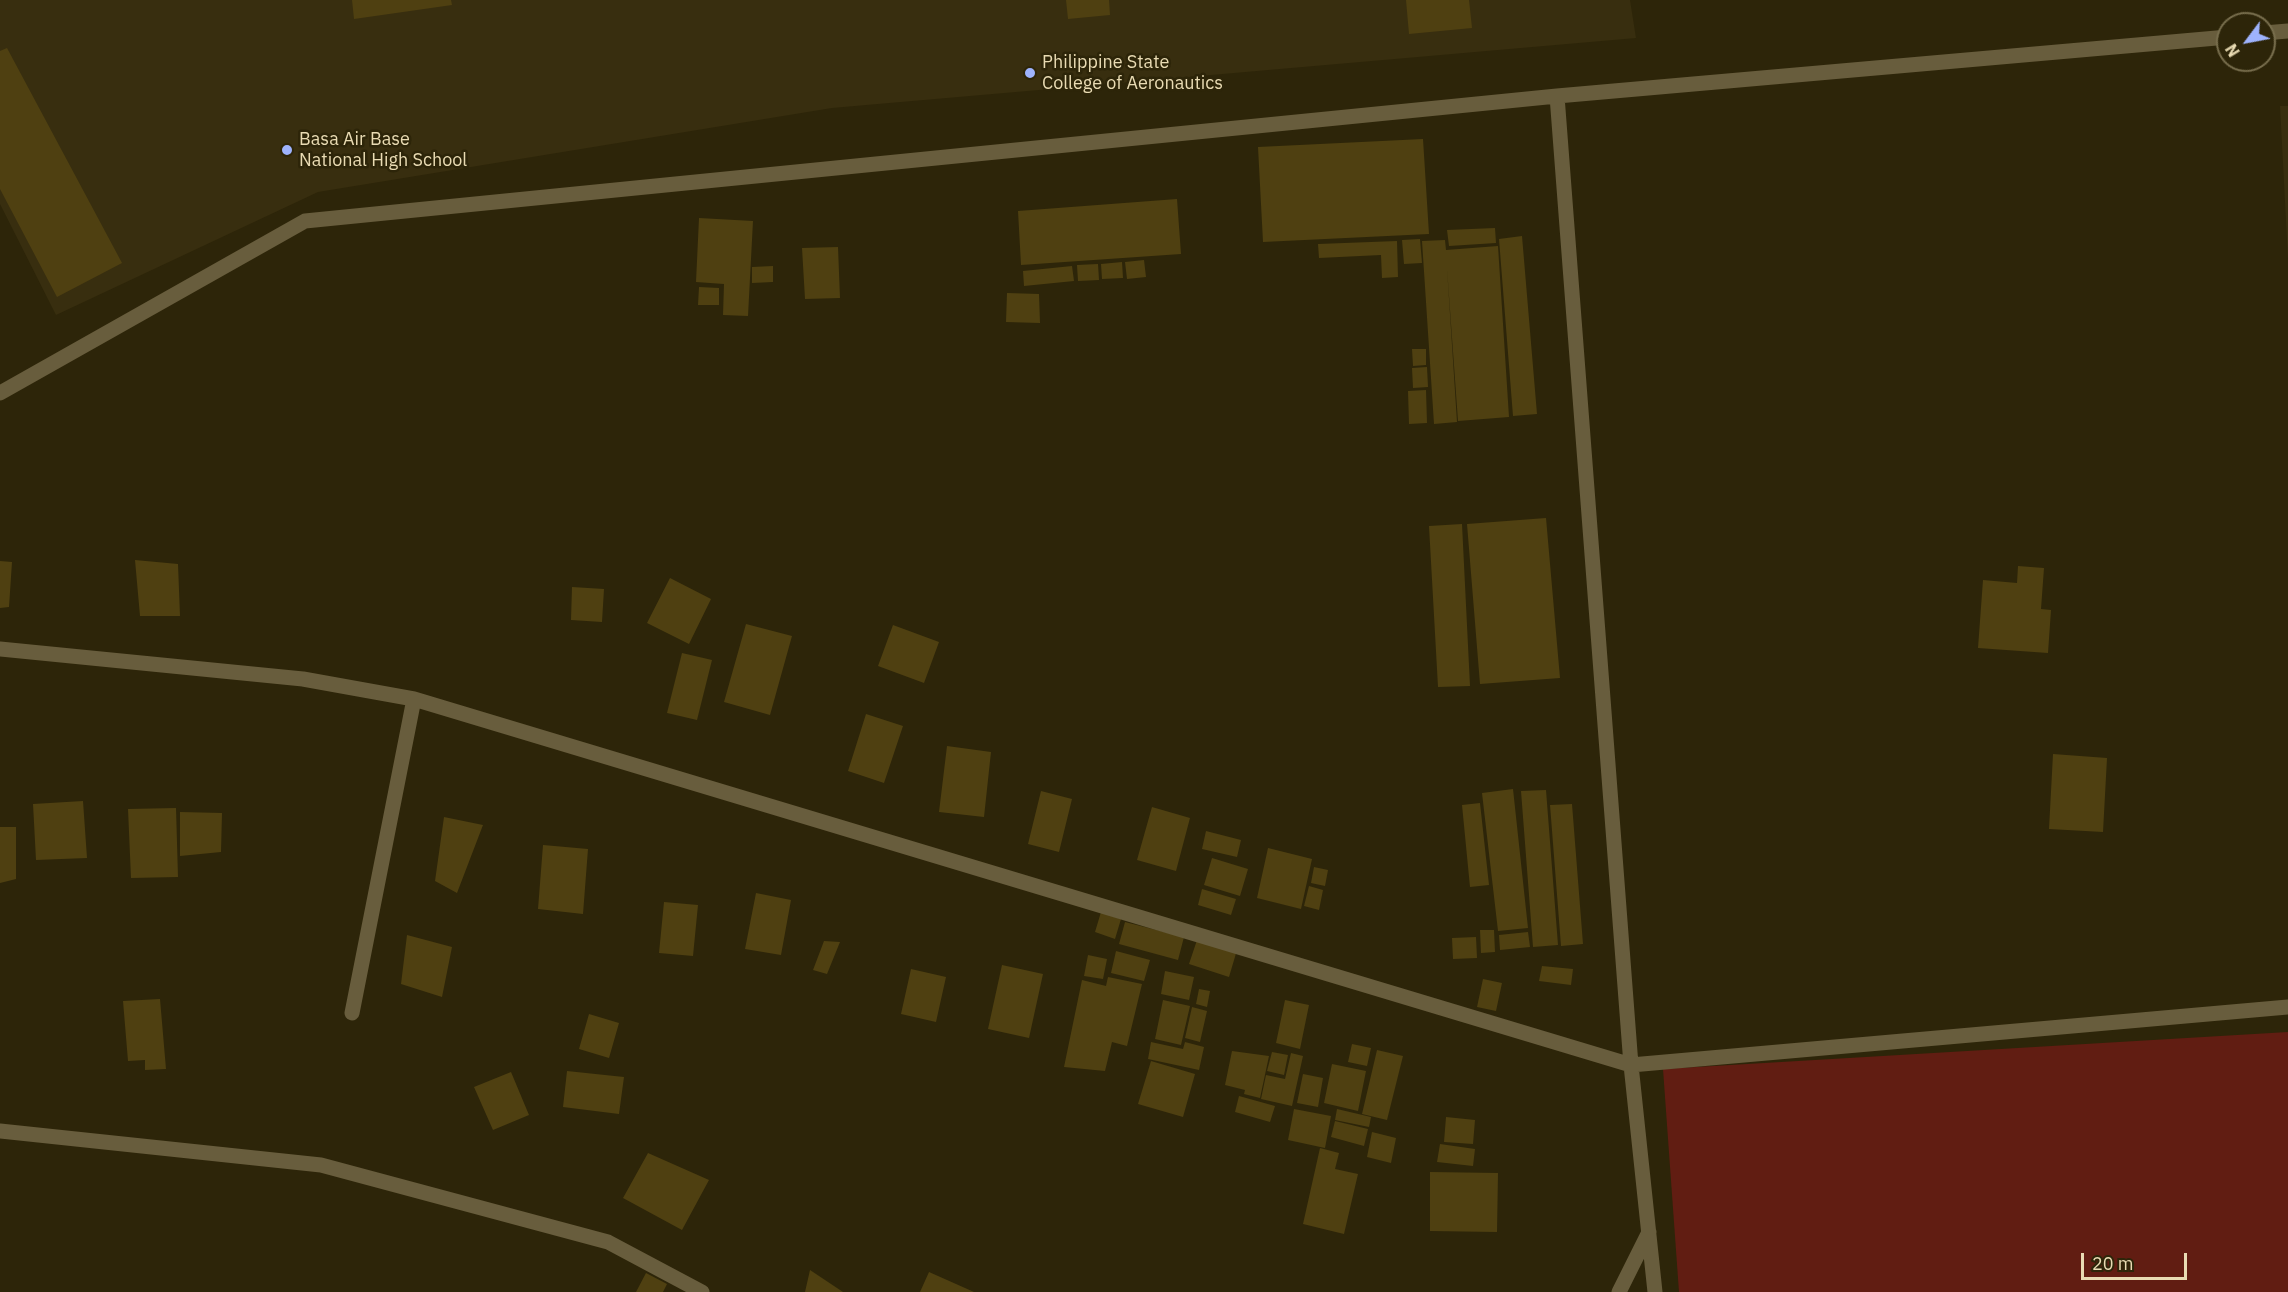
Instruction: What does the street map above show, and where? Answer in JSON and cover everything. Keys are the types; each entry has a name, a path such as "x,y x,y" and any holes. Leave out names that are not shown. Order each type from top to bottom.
{"lane":[{"path":"0,393 305,221 1557,96 2216,37"},
{"path":"1557,96 1631,1065 1655,1292"},
{"path":"0,649 303,679 414,699 1631,1065 2288,1007"},
{"path":"352,1013 414,699"},
{"path":"0,1131 321,1166 608,1242 702,1292"},
{"path":"1619,1292 1649,1232"}],"shaded area":[{"name":"Basa Air Base National High School","path":"0,0 1630,0 1636,38 832,108 318,192 56,315 0,204"},
{"path":"2280,106 2288,106 2288,259"},
{"path":"2288,1032 2288,1292 1679,1292 1663,1069"}],"building":[{"path":"352,0 451,0 452,5 354,19"},
{"path":"1066,0 1109,0 1110,15 1068,19"},
{"path":"1406,0 1469,0 1472,28 1409,34"},
{"path":"7,48 122,263 57,297 0,189 0,51"},
{"path":"1423,139 1429,234 1263,242 1258,147"},
{"path":"1177,199 1181,254 1021,265 1018,211"},
{"path":"699,218 753,221 748,316 723,315 724,284 696,282"},
{"path":"1495,228 1496,243 1449,246 1447,230"},
{"path":"1522,236 1537,414 1513,416 1499,239"},
{"path":"1420,239 1422,263 1404,264 1402,240"},
{"path":"1445,240 1446,250 1498,246 1509,417 1458,421 1447,268 1457,422 1434,424 1422,241"},
{"path":"1397,241 1398,277 1382,278 1381,255 1319,258 1318,244"},
{"path":"838,247 840,298 805,299 802,248"},
{"path":"1144,260 1146,277 1127,279 1125,262"},
{"path":"1122,262 1123,278 1102,279 1101,264"},
{"path":"1098,264 1099,280 1078,281 1077,265"},
{"path":"773,266 773,282 752,283 752,267"},
{"path":"1072,266 1074,281 1024,286 1023,271"},
{"path":"699,287 719,288 719,305 698,305"},
{"path":"1007,293 1039,294 1040,323 1006,322"},
{"path":"1412,349 1426,349 1426,365 1413,366"},
{"path":"1427,367 1428,387 1413,388 1412,368"},
{"path":"1426,390 1427,423 1409,424 1408,391"},
{"path":"1546,518 1560,678 1480,684 1467,524"},
{"path":"1462,524 1470,686 1438,687 1429,526"},
{"path":"135,560 178,564 180,616 140,616"},
{"path":"0,561 12,562 9,607 0,608"},
{"path":"2018,566 2044,568 2041,609 2051,610 2048,653 1978,648 1983,580 2017,583"},
{"path":"670,578 711,599 689,644 647,623"},
{"path":"572,587 604,589 602,622 571,620"},
{"path":"746,624 792,636 770,715 724,702"},
{"path":"893,625 939,642 924,683 878,666"},
{"path":"682,653 712,660 697,720 667,713"},
{"path":"866,714 903,726 884,783 848,771"},
{"path":"947,746 991,752 984,817 939,812"},
{"path":"2053,754 2107,758 2103,832 2049,829"},
{"path":"1513,789 1528,928 1498,931 1482,793"},
{"path":"1546,790 1558,945 1533,947 1521,791"},
{"path":"1041,791 1072,799 1059,852 1028,844"},
{"path":"83,801 87,858 36,860 33,804"},
{"path":"1480,803 1489,885 1470,887 1462,805"},
{"path":"1572,804 1583,944 1561,946 1550,805"},
{"path":"1152,807 1190,818 1176,871 1137,860"},
{"path":"176,808 178,877 131,878 128,809"},
{"path":"180,812 222,813 221,852 180,856"},
{"path":"444,817 483,825 457,893 435,881"},
{"path":"0,827 16,827 16,879 0,883"},
{"path":"1206,831 1241,840 1237,857 1202,849"},
{"path":"543,845 588,849 583,914 538,909"},
{"path":"1268,848 1312,859 1301,909 1257,898"},
{"path":"1212,858 1248,869 1240,896 1204,885"},
{"path":"1314,867 1328,870 1325,886 1311,883"},
{"path":"1309,886 1323,890 1319,910 1304,906"},
{"path":"1202,889 1236,899 1231,915 1198,905"},
{"path":"756,893 791,900 781,955 745,949"},
{"path":"664,902 698,905 693,956 659,953"},
{"path":"1101,912 1121,919 1115,939 1095,932"},
{"path":"1125,922 1184,937 1178,960 1119,944"},
{"path":"1480,930 1494,930 1495,952 1481,953"},
{"path":"1528,932 1530,947 1500,950 1499,935"},
{"path":"407,935 452,947 442,997 401,984"},
{"path":"1198,937 1237,950 1229,977 1189,964"},
{"path":"1476,937 1477,958 1453,959 1452,938"},
{"path":"824,941 840,942 827,974 813,970"},
{"path":"1116,951 1150,960 1144,981 1111,973"},
{"path":"1088,955 1107,959 1103,979 1084,976"},
{"path":"1002,965 1043,974 1029,1038 988,1029"},
{"path":"1542,966 1573,969 1571,985 1539,981"},
{"path":"911,969 946,977 936,1022 901,1014"},
{"path":"1165,971 1194,977 1189,1000 1161,994"},
{"path":"1108,977 1142,984 1127,1046 1112,1042 1105,1071 1064,1067 1082,980 1106,986"},
{"path":"1483,979 1502,983 1496,1011 1477,1007"},
{"path":"1199,989 1210,991 1207,1007 1196,1004"},
{"path":"160,999 166,1069 145,1070 145,1060 128,1061 123,1001"},
{"path":"1163,1000 1190,1006 1181,1045 1155,1039"},
{"path":"1285,1000 1309,1005 1300,1049 1276,1043"},
{"path":"1192,1007 1207,1011 1200,1042 1185,1038"},
{"path":"589,1014 619,1023 609,1058 579,1049"},
{"path":"1151,1042 1183,1049 1185,1042 1204,1047 1199,1070 1148,1059"},
{"path":"1352,1044 1371,1048 1367,1066 1348,1062"},
{"path":"1377,1050 1403,1056 1387,1120 1362,1114"},
{"path":"1232,1051 1269,1056 1260,1098 1244,1094 1245,1090 1225,1085"},
{"path":"1272,1052 1288,1055 1284,1075 1267,1071"},
{"path":"1291,1053 1303,1056 1292,1106 1261,1099 1266,1075 1285,1079"},
{"path":"1151,1061 1195,1074 1183,1117 1138,1104"},
{"path":"1332,1064 1366,1071 1358,1111 1324,1103"},
{"path":"567,1071 624,1077 619,1114 563,1107"},
{"path":"511,1072 529,1115 493,1130 474,1087"},
{"path":"1303,1074 1323,1078 1318,1107 1297,1103"},
{"path":"1239,1096 1275,1106 1270,1122 1235,1112"},
{"path":"1294,1109 1331,1116 1325,1148 1288,1140"},
{"path":"1337,1109 1371,1117 1369,1127 1335,1120"},
{"path":"1446,1117 1475,1120 1473,1144 1444,1142"},
{"path":"1335,1121 1368,1129 1364,1146 1331,1137"},
{"path":"1372,1132 1396,1138 1391,1163 1367,1157"},
{"path":"1440,1144 1475,1149 1473,1166 1437,1162"},
{"path":"1320,1148 1339,1153 1335,1169 1358,1174 1344,1234 1303,1224"},
{"path":"648,1153 709,1180 682,1230 623,1198"},
{"path":"1430,1172 1498,1173 1497,1232 1430,1231"},
{"path":"810,1270 843,1292 805,1292"},
{"path":"929,1272 974,1292 920,1292"},
{"path":"646,1273 667,1284 663,1292 636,1292"}],"place":[{"name":"Philippine State College of Aeronautics","path":"1030,73"},
{"name":"Basa Air Base National High School","path":"287,150"}]}
